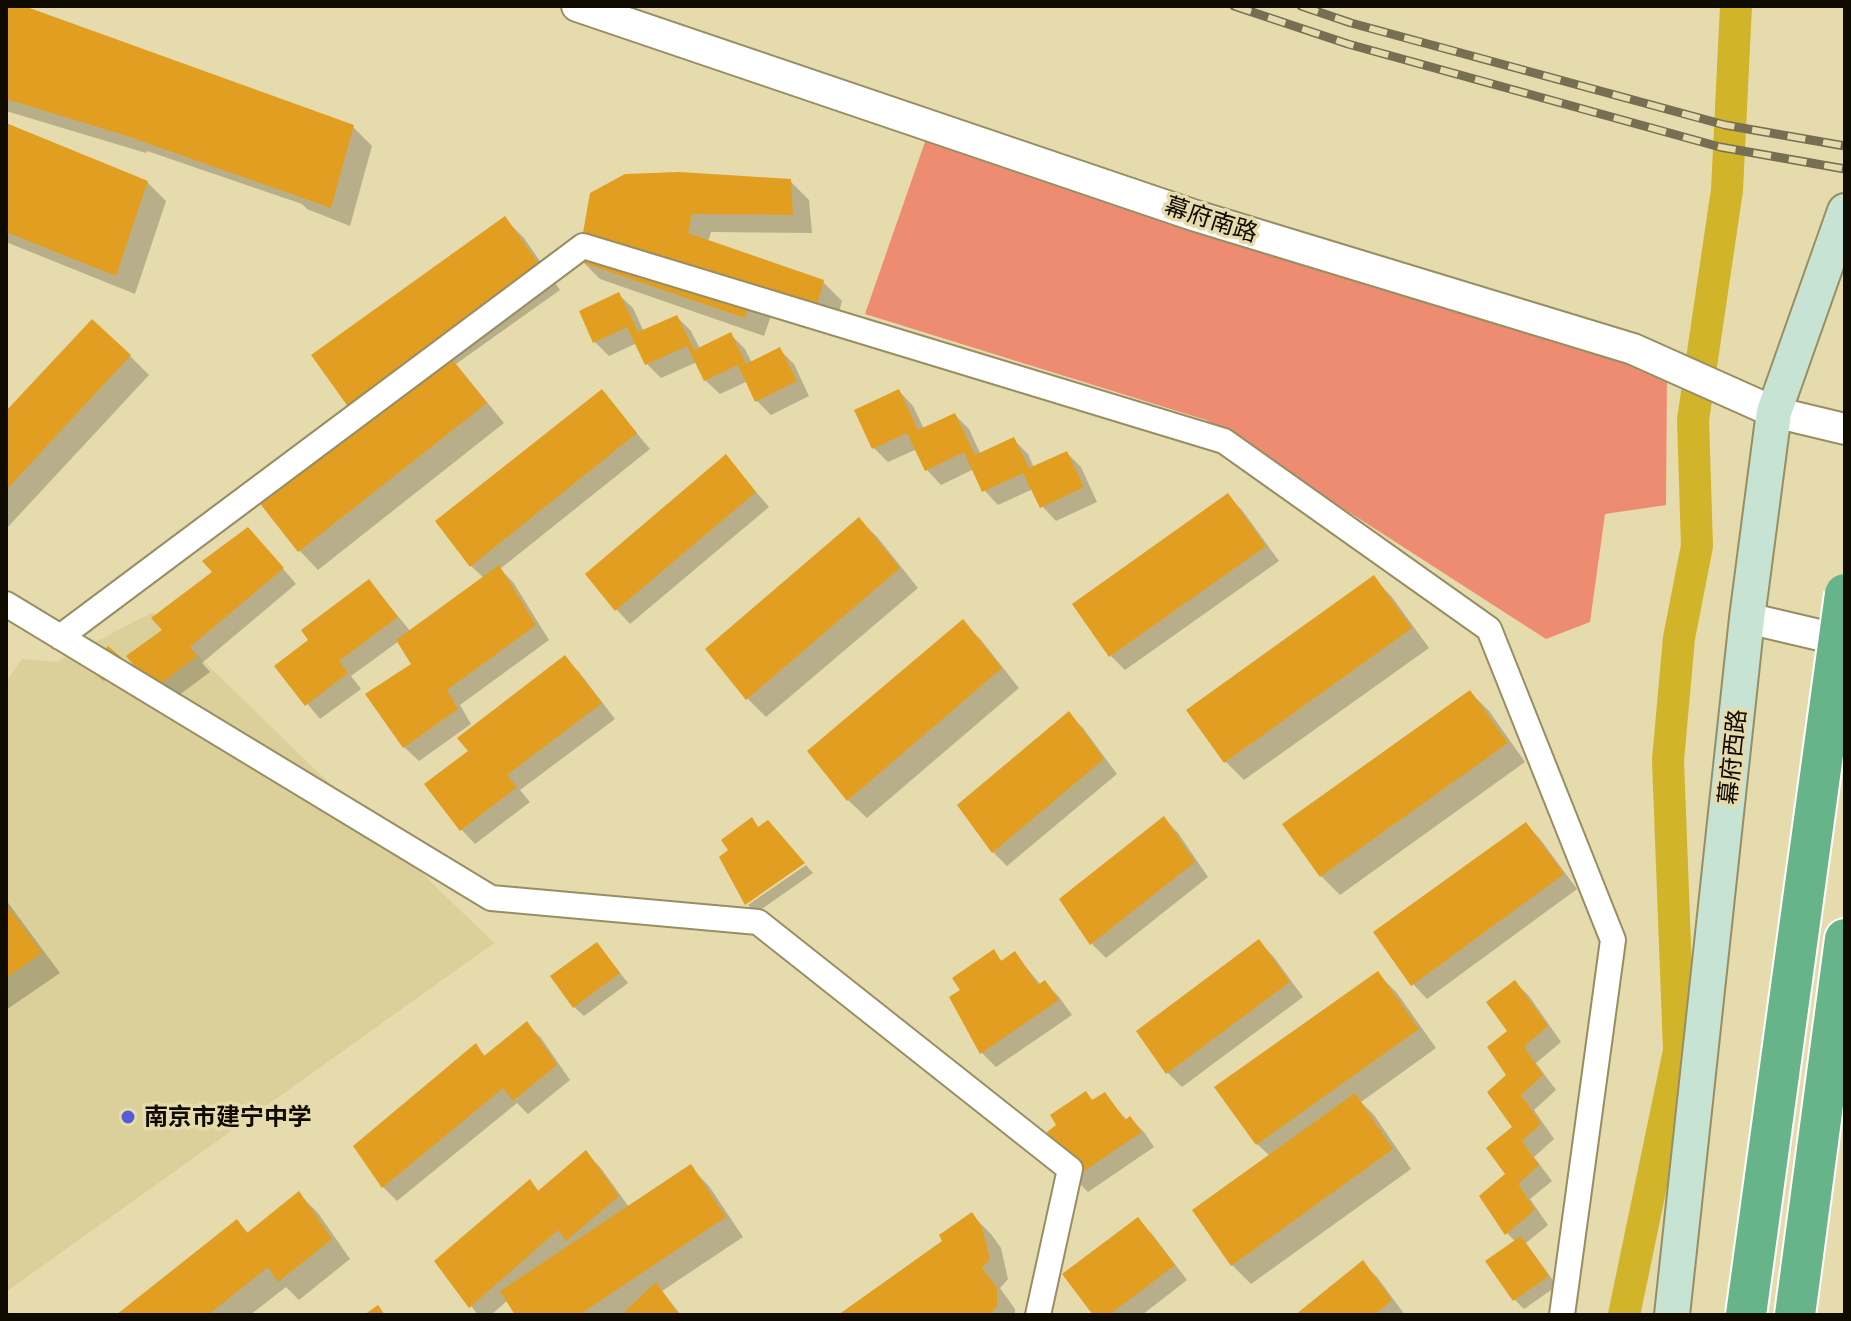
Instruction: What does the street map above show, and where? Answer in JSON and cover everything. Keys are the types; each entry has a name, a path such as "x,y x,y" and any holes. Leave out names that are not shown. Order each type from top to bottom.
{"highway":[{"path":"1746,1315 1845,594"},
{"path":"1795,1315 1845,939"}],"main road":[{"name":"幕府西路","path":"1672,1315 1768,410 1845,211"}],"street":[{"name":"幕府南路","path":"577,6 1196,216 1633,349 1768,410 1845,429"},
{"path":"60,637 583,246 1224,441 1489,629 1613,940 1562,1315"},
{"path":"6,604 491,898 758,922 1070,1169 1038,1315"},
{"path":"1747,618 1845,641"}],"shaded area":[{"path":"926,139 1667,376 1666,505 1605,514 1590,622 1546,639 1206,420 865,314"},
{"name":"南京市建宁中学","path":"153,612 494,943 6,1292 6,682 22,659 57,662"}],"building":[{"path":"6,6 24,6 354,125 331,208 127,136 6,99"},
{"path":"6,123 148,181 116,276 6,232"},
{"path":"679,172 791,179 793,215 692,214 688,233 824,280 816,309 753,295 745,318 578,261 590,193 625,174"},
{"path":"505,216 543,270 349,408 311,355"},
{"path":"619,292 638,332 677,315 694,350 731,332 746,364 780,347 797,381 755,402 738,365 704,381 687,346 645,365 627,327 593,343 579,311"},
{"path":"92,319 131,355 6,490 6,411"},
{"path":"447,353 487,403 298,552 258,501"},
{"path":"602,389 637,433 470,567 435,521"},
{"path":"899,389 918,430 955,413 975,455 1014,437 1029,468 1067,451 1084,487 1040,508 1023,473 982,492 964,452 925,471 907,433 872,449 854,410"},
{"path":"726,454 756,492 615,611 585,574"},
{"path":"1228,493 1266,546 1109,657 1072,604"},
{"path":"859,517 900,568 746,700 705,649"},
{"path":"248,527 284,568 190,647 197,656 154,689 126,656 162,630 151,618 212,572 202,561"},
{"path":"499,565 536,625 447,690 458,709 403,748 365,694 411,664 396,640"},
{"path":"1374,575 1412,628 1224,763 1186,710"},
{"path":"369,579 398,617 339,661 348,673 305,706 274,666 308,640 301,630"},
{"path":"963,619 1002,668 847,801 807,751"},
{"path":"108,646 123,659 104,681 89,669"},
{"path":"565,655 602,703 507,775 517,787 460,831 424,784 468,751 457,738"},
{"path":"1470,690 1508,743 1320,877 1282,824"},
{"path":"1069,711 1104,759 992,853 957,805"},
{"path":"1164,816 1195,862 1090,945 1059,899"},
{"path":"752,817 758,827 768,820 805,863 745,905 719,857 728,850 721,840"},
{"path":"1526,822 1564,874 1411,986 1373,932"},
{"path":"6,904 42,953 6,978"},
{"path":"1259,939 1290,982 1166,1074 1136,1031"},
{"path":"597,942 620,973 573,1008 550,976"},
{"path":"994,949 1001,961 1015,951 1038,985 1045,980 1059,1000 980,1054 949,997 960,990 952,978"},
{"path":"1378,971 1419,1029 1256,1145 1214,1087"},
{"path":"1515,980 1548,1026 1524,1047 1543,1075 1521,1095 1541,1124 1522,1141 1539,1165 1518,1184 1535,1210 1505,1235 1479,1196 1505,1174 1486,1148 1512,1127 1487,1092 1506,1075 1487,1047 1507,1031 1486,1002"},
{"path":"527,1021 557,1065 513,1101 503,1088 382,1188 353,1146 476,1043 484,1056"},
{"path":"1086,1091 1092,1100 1105,1092 1125,1120 1130,1116 1142,1132 1072,1179 1047,1132 1056,1125 1050,1115"},
{"path":"1355,1093 1393,1149 1231,1266 1192,1210"},
{"path":"586,1150 619,1196 566,1241 558,1230 469,1308 434,1261 530,1179 538,1191"},
{"path":"691,1164 726,1217 579,1315 515,1315 500,1291"},
{"path":"299,1191 332,1239 278,1282 268,1267 208,1315 116,1315 237,1219 247,1233"},
{"path":"972,1212 982,1227 990,1259 982,1268 997,1288 997,1306 990,1315 838,1315 942,1241 939,1235"},
{"path":"1138,1217 1175,1265 1109,1315 1093,1315 1062,1274"},
{"path":"1521,1236 1549,1276 1513,1301 1485,1261"},
{"path":"1363,1260 1392,1300 1374,1315 1295,1315"},
{"path":"656,1282 679,1315 621,1315"},
{"path":"378,1305 385,1315 364,1315"}],"waterway":[{"path":"1624,1315 1679,1051 1668,760 1679,638 1697,546 1693,420 1727,190 1736,6"}],"railway":[{"path":"1234,6 1348,44 1720,147 1845,169"},
{"path":"1301,6 1351,23 1725,125 1845,146"}],"place":[{"name":"南京市建宁中学","path":"128,1117"}]}
